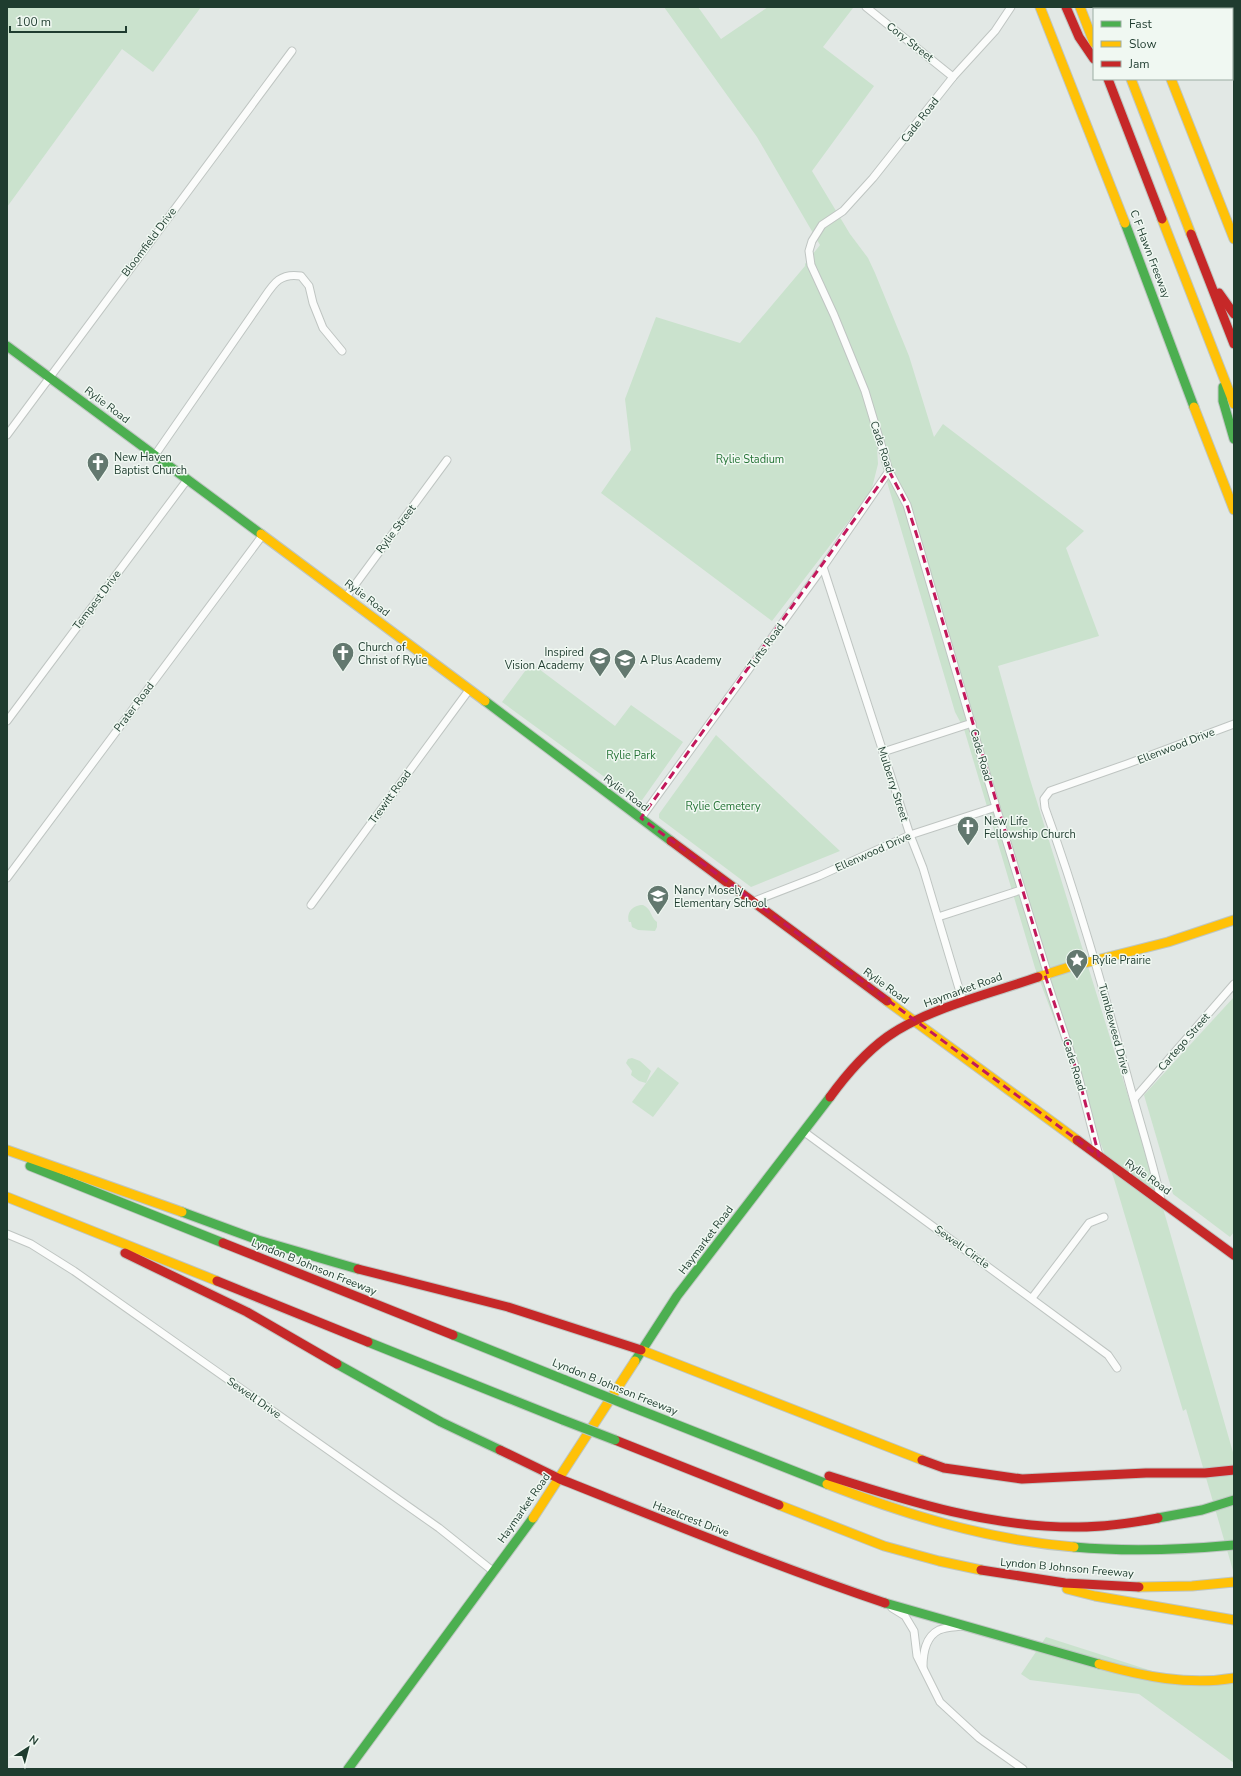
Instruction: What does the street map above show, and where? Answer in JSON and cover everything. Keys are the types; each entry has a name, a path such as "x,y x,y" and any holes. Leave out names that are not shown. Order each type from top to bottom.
{"main road":[{"name":"C F Hawn Freeway","path":"1040,7 1163,321 1184,381 1234,510"},
{"path":"1066,7 1079,36 1093,57"},
{"path":"1080,7 1093,40"},
{"path":"1108,80 1234,404"},
{"path":"1131,80 1234,344"},
{"path":"1171,80 1234,240"},
{"path":"1206,273 1234,314"},
{"name":"Rylie Road","path":"7,346 346,597 752,902 1161,1200 1234,1255"},
{"path":"1223,376 1223,401 1234,439"},
{"name":"Haymarket Road","path":"348,1769 494,1572 560,1479 641,1350 678,1296 803,1131 845,1077 864,1056 887,1037 914,1021 963,1002 1069,968 1168,942 1234,920"},
{"path":"7,1150 78,1174 258,1240 343,1265 508,1307 641,1350 944,1468 1022,1479 1146,1473 1205,1473 1234,1470"},
{"name":"Lyndon B Johnson Freeway","path":"7,1158 725,1444 908,1514 953,1527 998,1537 1040,1544 1088,1549 1192,1549 1234,1545"},
{"name":"Lyndon B Johnson Freeway","path":"7,1197 563,1420 891,1547 941,1562 1022,1578 1111,1586 1174,1587 1234,1582"},
{"name":"Hazelcrest Drive","path":"30,1206 247,1312 378,1388 441,1422 560,1479 634,1510 814,1579 886,1603"},
{"path":"725,1444 906,1501 948,1511 1008,1522 1066,1528 1094,1526 1138,1521 1202,1510 1234,1500"},
{"path":"1192,1549 1234,1537"},
{"path":"1022,1578 1095,1596 1234,1620"},
{"path":"886,1603 1117,1669 1166,1679 1217,1681 1234,1678"}],"street":[{"name":"Cory Street","path":"866,7 953,77"},
{"name":"Cade Road","path":"1011,7 995,31 953,77 873,178 843,211 822,225 812,241 809,252 811,265 834,315 865,391 889,472 907,505 996,807 1078,1075 1099,1156"},
{"name":"Bloomfield Drive","path":"7,435 292,51"},
{"path":"155,455 259,304 276,281 283,276 290,274 301,276 309,286 313,303 323,328 342,351"},
{"name":"Rylie Street","path":"346,597 447,460"},
{"name":"Tufts Road","path":"641,818 823,567 889,472"},
{"name":"Tempest Drive","path":"7,721 188,480"},
{"name":"Prater Road","path":"7,878 262,536"},
{"name":"Mulberry Street","path":"823,567 910,835 923,868 963,1002"},
{"name":"Trewitt Road","path":"311,905 469,690"},
{"path":"883,752 972,723"},
{"name":"Ellenwood Drive","path":"1050,791 1234,724"},
{"name":"Tumbleweed Drive","path":"1050,791 1044,799 1045,808 1067,867 1096,962 1153,1166 1161,1200"},
{"name":"Ellenwood Drive","path":"752,902 819,876 910,835 996,807"},
{"path":"938,917 1021,890"},
{"name":"Cartego Street","path":"1134,1099 1234,984"},
{"name":"Sewell Circle","path":"803,1131 1108,1355 1117,1368"},
{"path":"1032,1298 1089,1223 1104,1217"},
{"name":"Sewell Drive","path":"7,1234 31,1244 74,1271 439,1528 494,1572"},
{"path":"886,1603 905,1616 914,1631 917,1656 940,1702 980,1738 1022,1769"},
{"path":"924,1671 924,1651 930,1638 940,1630 964,1626"}],"highlighted area":[{"path":"889,471 907,505 918,539 1048,975 1045,975 1078,1075 1099,1156 641,818"}],"green space":[{"path":"7,7 201,7 153,72 122,49 7,207"},
{"name":"Rylie Stadium","path":"664,7 698,7 721,39 768,7 853,8 823,47 874,86 812,171 850,234 868,258 875,273 909,356 934,437 943,424 1084,531 1066,548 1099,636 998,666 1029,776 1165,1215 1234,1456 1234,1574 1186,1409 1183,1411 1114,1179 1035,968 964,729 955,712 877,448 878,464 871,492 772,621 601,493 631,450 625,399 656,317 740,343 805,266 820,245 757,137"},
{"name":"Rylie Park","path":"531,663 615,726 631,705 683,742 640,803 502,702"},
{"name":"Rylie Cemetery","path":"716,735 840,851 751,887 659,818 659,814"},
{"path":"643,905 648,909 657,922 655,931 638,930 632,927 631,922 629,922 629,912 636,906"},
{"path":"1234,997 1234,1232 1230,1237 1173,1194 1144,1095"},
{"path":"632,1058 640,1061 651,1071 646,1083 639,1081 631,1075 632,1071 626,1063 628,1059"},
{"path":"658,1067 679,1083 653,1117 632,1102"},
{"path":"1046,1637 1196,1685 1234,1673 1234,1763 1139,1694 1030,1680 1021,1674"}],"traffic: fast":[{"path":"1125,223 1194,407"},
{"path":"7,346 261,534"},
{"path":"1223,387 1223,401 1234,439"},
{"path":"485,701 671,841"},
{"path":"635,1361 677,1296 830,1097"},
{"path":"30,1166 223,1243"},
{"path":"182,1212 258,1240 358,1269"},
{"path":"453,1335 565,1380"},
{"path":"368,1342 563,1420"},
{"path":"337,1364 441,1422 500,1450"},
{"path":"565,1380 632,1407"},
{"path":"632,1407 827,1484"},
{"path":"563,1420 615,1440"},
{"path":"1158,1518 1202,1510 1234,1500"},
{"path":"348,1769 533,1518"},
{"path":"1074,1547 1114,1550 1154,1550 1234,1545"},
{"path":"885,1603 1099,1664"}],"traffic: slow":[{"path":"1040,7 1125,223"},
{"path":"1080,7 1093,40"},
{"path":"1131,80 1191,234"},
{"path":"1171,80 1234,239"},
{"path":"1162,219 1234,404"},
{"path":"1194,407 1234,510"},
{"path":"261,534 485,701"},
{"path":"1038,977 1069,967 1168,942 1234,920"},
{"path":"887,1001 1077,1140"},
{"path":"7,1150 182,1212"},
{"path":"7,1197 217,1281"},
{"path":"641,1350 922,1460"},
{"path":"533,1518 635,1361"},
{"path":"827,1484 918,1516 979,1532 1010,1539 1074,1547"},
{"path":"779,1505 884,1546 939,1561 981,1570"},
{"path":"1139,1587 1192,1586 1234,1582"},
{"path":"1067,1589 1095,1596 1234,1620"},
{"path":"1099,1664 1149,1676 1183,1680 1200,1681 1234,1678"}],"traffic: jam":[{"path":"1066,7 1079,37 1093,58"},
{"path":"1108,80 1162,219"},
{"path":"1191,234 1234,344"},
{"path":"1219,293 1234,314"},
{"path":"671,841 887,1001"},
{"path":"830,1097 864,1057 879,1043 903,1027 960,1002 1038,977"},
{"path":"1077,1140 1234,1255"},
{"path":"223,1243 453,1335"},
{"path":"125,1253 247,1312 337,1364"},
{"path":"358,1269 508,1307 641,1350"},
{"path":"217,1281 368,1342"},
{"path":"615,1440 779,1505"},
{"path":"500,1450 560,1479"},
{"path":"922,1460 944,1468 1022,1479 1146,1473 1205,1473 1234,1470"},
{"path":"829,1476 952,1512 1015,1523 1047,1526 1089,1527 1138,1522 1158,1518"},
{"path":"560,1479 762,1559 885,1603"},
{"path":"981,1570 1065,1583 1139,1587"}],"place":[{"name":"New Haven Baptist Church","path":"98,482"},
{"name":"Church of Christ of Rylie","path":"343,672"},
{"name":"Inspired Vision Academy","path":"600,678"},
{"name":"A Plus Academy","path":"625,680"},
{"name":"New Life Fellowship Church","path":"968,846"},
{"name":"Nancy Mosely Elementary School","path":"658,916"},
{"name":"Rylie Prairie","path":"1077,980"}]}
